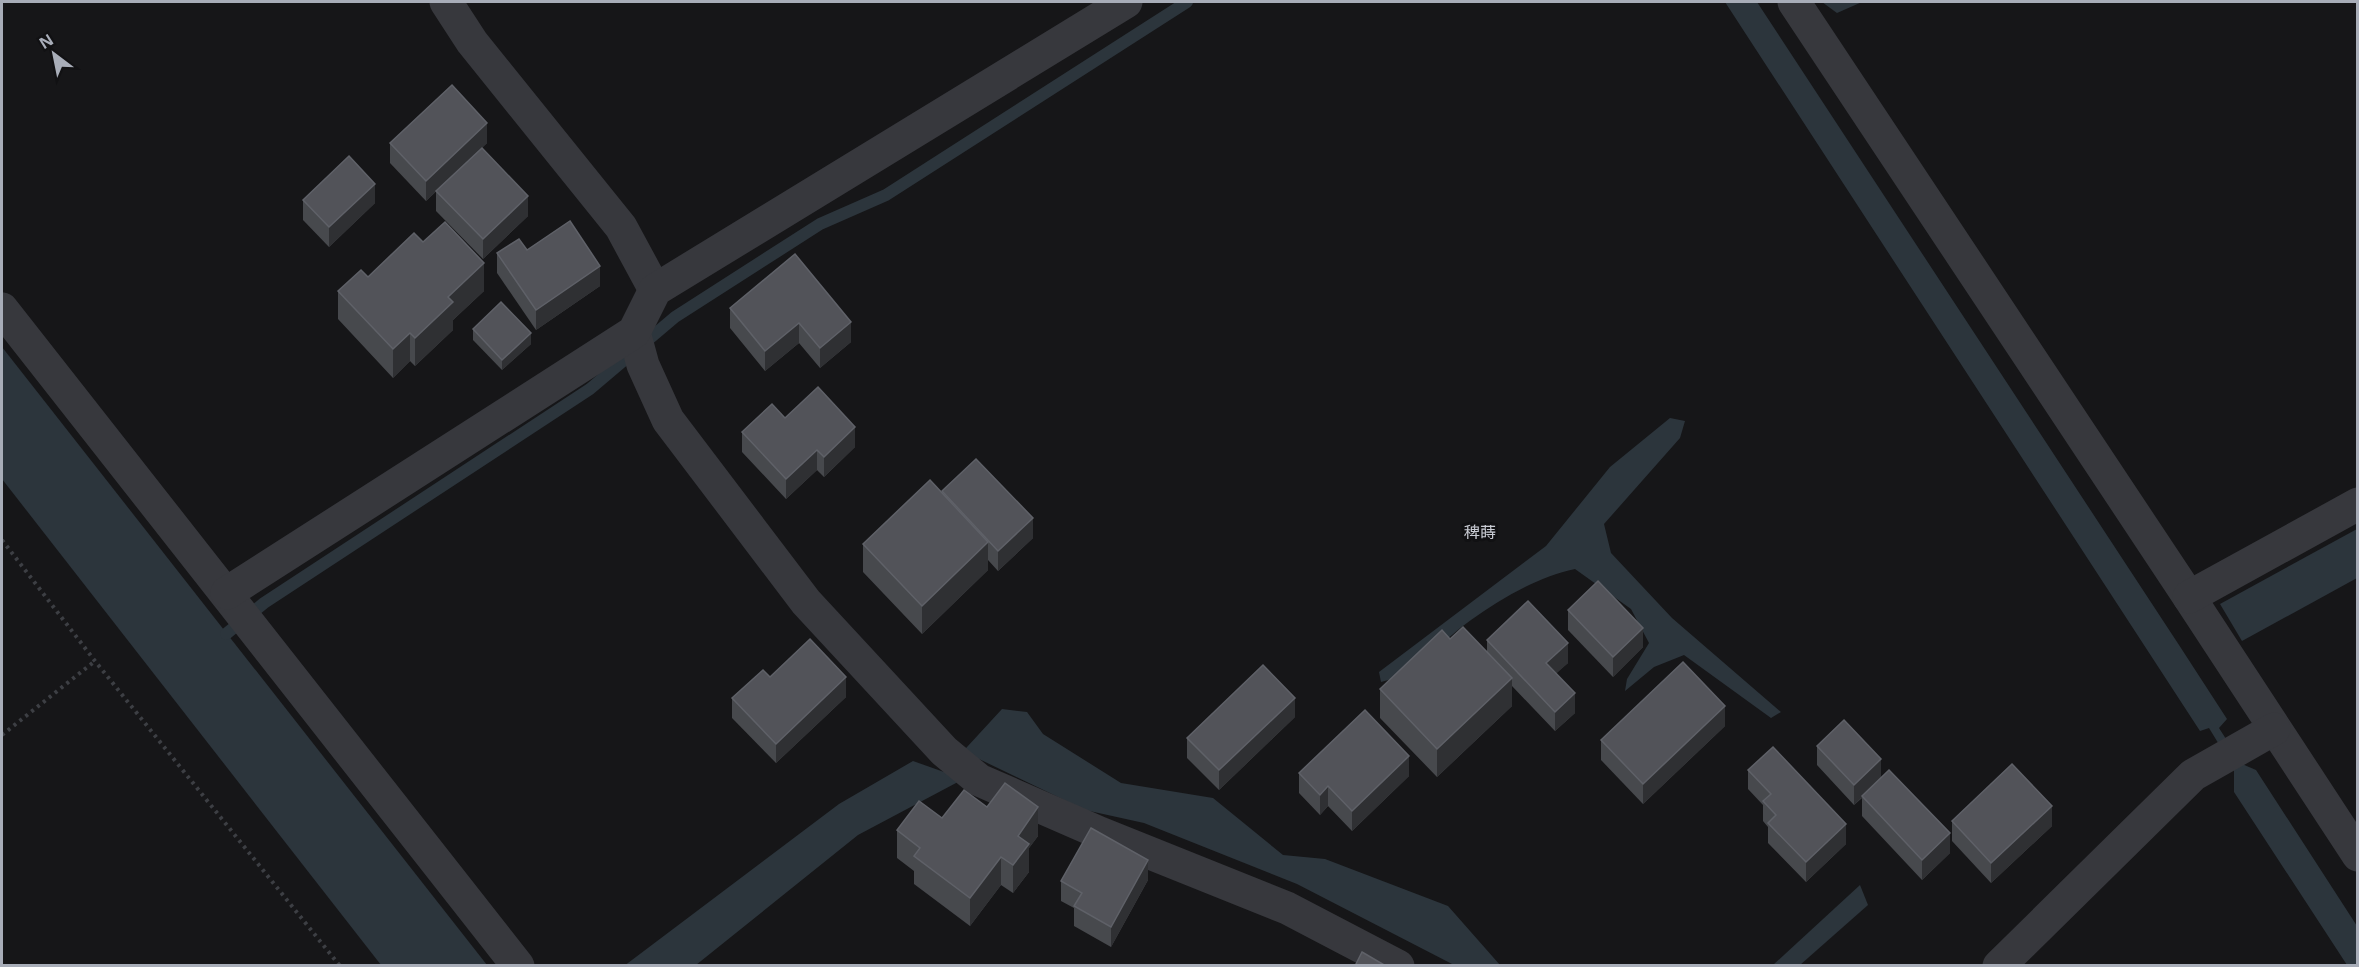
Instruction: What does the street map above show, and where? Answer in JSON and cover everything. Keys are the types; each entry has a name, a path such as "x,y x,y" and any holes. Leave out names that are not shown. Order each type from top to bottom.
{"street":[{"path":"446,2 472,42 621,228 655,290"},
{"path":"232,600 634,332 655,290 1126,2"},
{"path":"1794,2 2189,597 2261,736 2358,855"},
{"path":"2,309 518,966"},
{"path":"634,332 644,365 668,420 806,602 944,751 979,780 1100,833 1287,908 1398,966"},
{"path":"2189,597 2358,504"},
{"path":"1999,966 2193,775 2261,736"}],"path":[{"path":"2,540 95,661 340,966"},
{"path":"2,735 95,661"}],"shaded area":[{"path":"1725,2 1757,2 2179,645 2227,719 2219,728 2242,764 2256,770 2357,926 2357,965 2347,965 2234,792 2234,769 2209,728 2200,731"},
{"path":"1822,2 1862,2 1837,13"},
{"path":"2,347 487,965 381,965 2,479"},
{"path":"1670,418 1685,421 1680,438 1604,524 1611,553 1672,618 1781,712 1771,718 1684,655 1654,667 1625,691 1627,679 1649,643 1631,609 1575,569 1548,577 1508,596 1460,628 1406,672 1381,682 1379,672 1546,546 1610,467"},
{"path":"2357,529 2357,578 2242,641 2220,604"},
{"path":"1002,709 1027,712 1043,734 1121,783 1213,798 1283,855 1325,859 1448,906 1500,965 1454,965 1297,884 1144,823 1085,810 979,759 956,783 858,835 696,965 624,966 839,804 913,761 944,772"},
{"path":"1860,885 1868,905 1800,965 1773,965"}],"building":[{"path":"452,85 487,123 426,181 390,143"},
{"path":"482,148 528,196 483,239 436,191"},
{"path":"349,156 375,184 329,227 303,200"},
{"path":"570,221 600,266 536,310 497,253 519,239 527,250"},
{"path":"445,222 484,263 448,297 453,302 415,338 410,333 393,349 338,291 361,270 368,277 414,233 423,242"},
{"path":"795,254 851,322 820,348 799,323 765,351 730,308"},
{"path":"501,302 531,333 502,360 473,329"},
{"path":"818,387 855,427 824,457 817,450 786,479 742,432 772,404 785,418"},
{"path":"976,459 1033,518 998,551 942,491"},
{"path":"930,480 988,542 922,606 863,544"},
{"path":"1598,581 1643,628 1613,657 1568,610"},
{"path":"1528,601 1568,643 1546,663 1575,693 1555,712 1487,640"},
{"path":"1463,627 1512,678 1437,749 1380,689 1442,630 1450,639"},
{"path":"810,639 846,677 776,744 732,698 763,670 770,677"},
{"path":"1683,662 1725,706 1643,784 1601,740"},
{"path":"1263,665 1295,698 1219,770 1187,738"},
{"path":"1365,710 1409,756 1352,811 1328,786 1320,795 1299,773"},
{"path":"1844,720 1881,759 1854,785 1817,746"},
{"path":"1773,747 1846,824 1806,862 1768,823 1776,815 1763,801 1771,794 1748,770"},
{"path":"2012,764 2052,806 1991,863 1952,821"},
{"path":"1889,770 1950,833 1922,860 1862,796"},
{"path":"1005,783 1038,807 1018,836 1029,844 1013,865 1001,857 970,898 914,856 920,848 897,830 919,801 942,818 964,790 987,807"},
{"path":"1091,828 1148,860 1111,927 1074,906 1082,893 1061,881"},
{"path":"1362,952 1386,966 1355,966"}],"waterway":[{"path":"226,634 264,603 590,389 675,317 820,224 886,195 1187,2"}],"district":[{"name":"稗蒔","path":"1480,532"}]}
